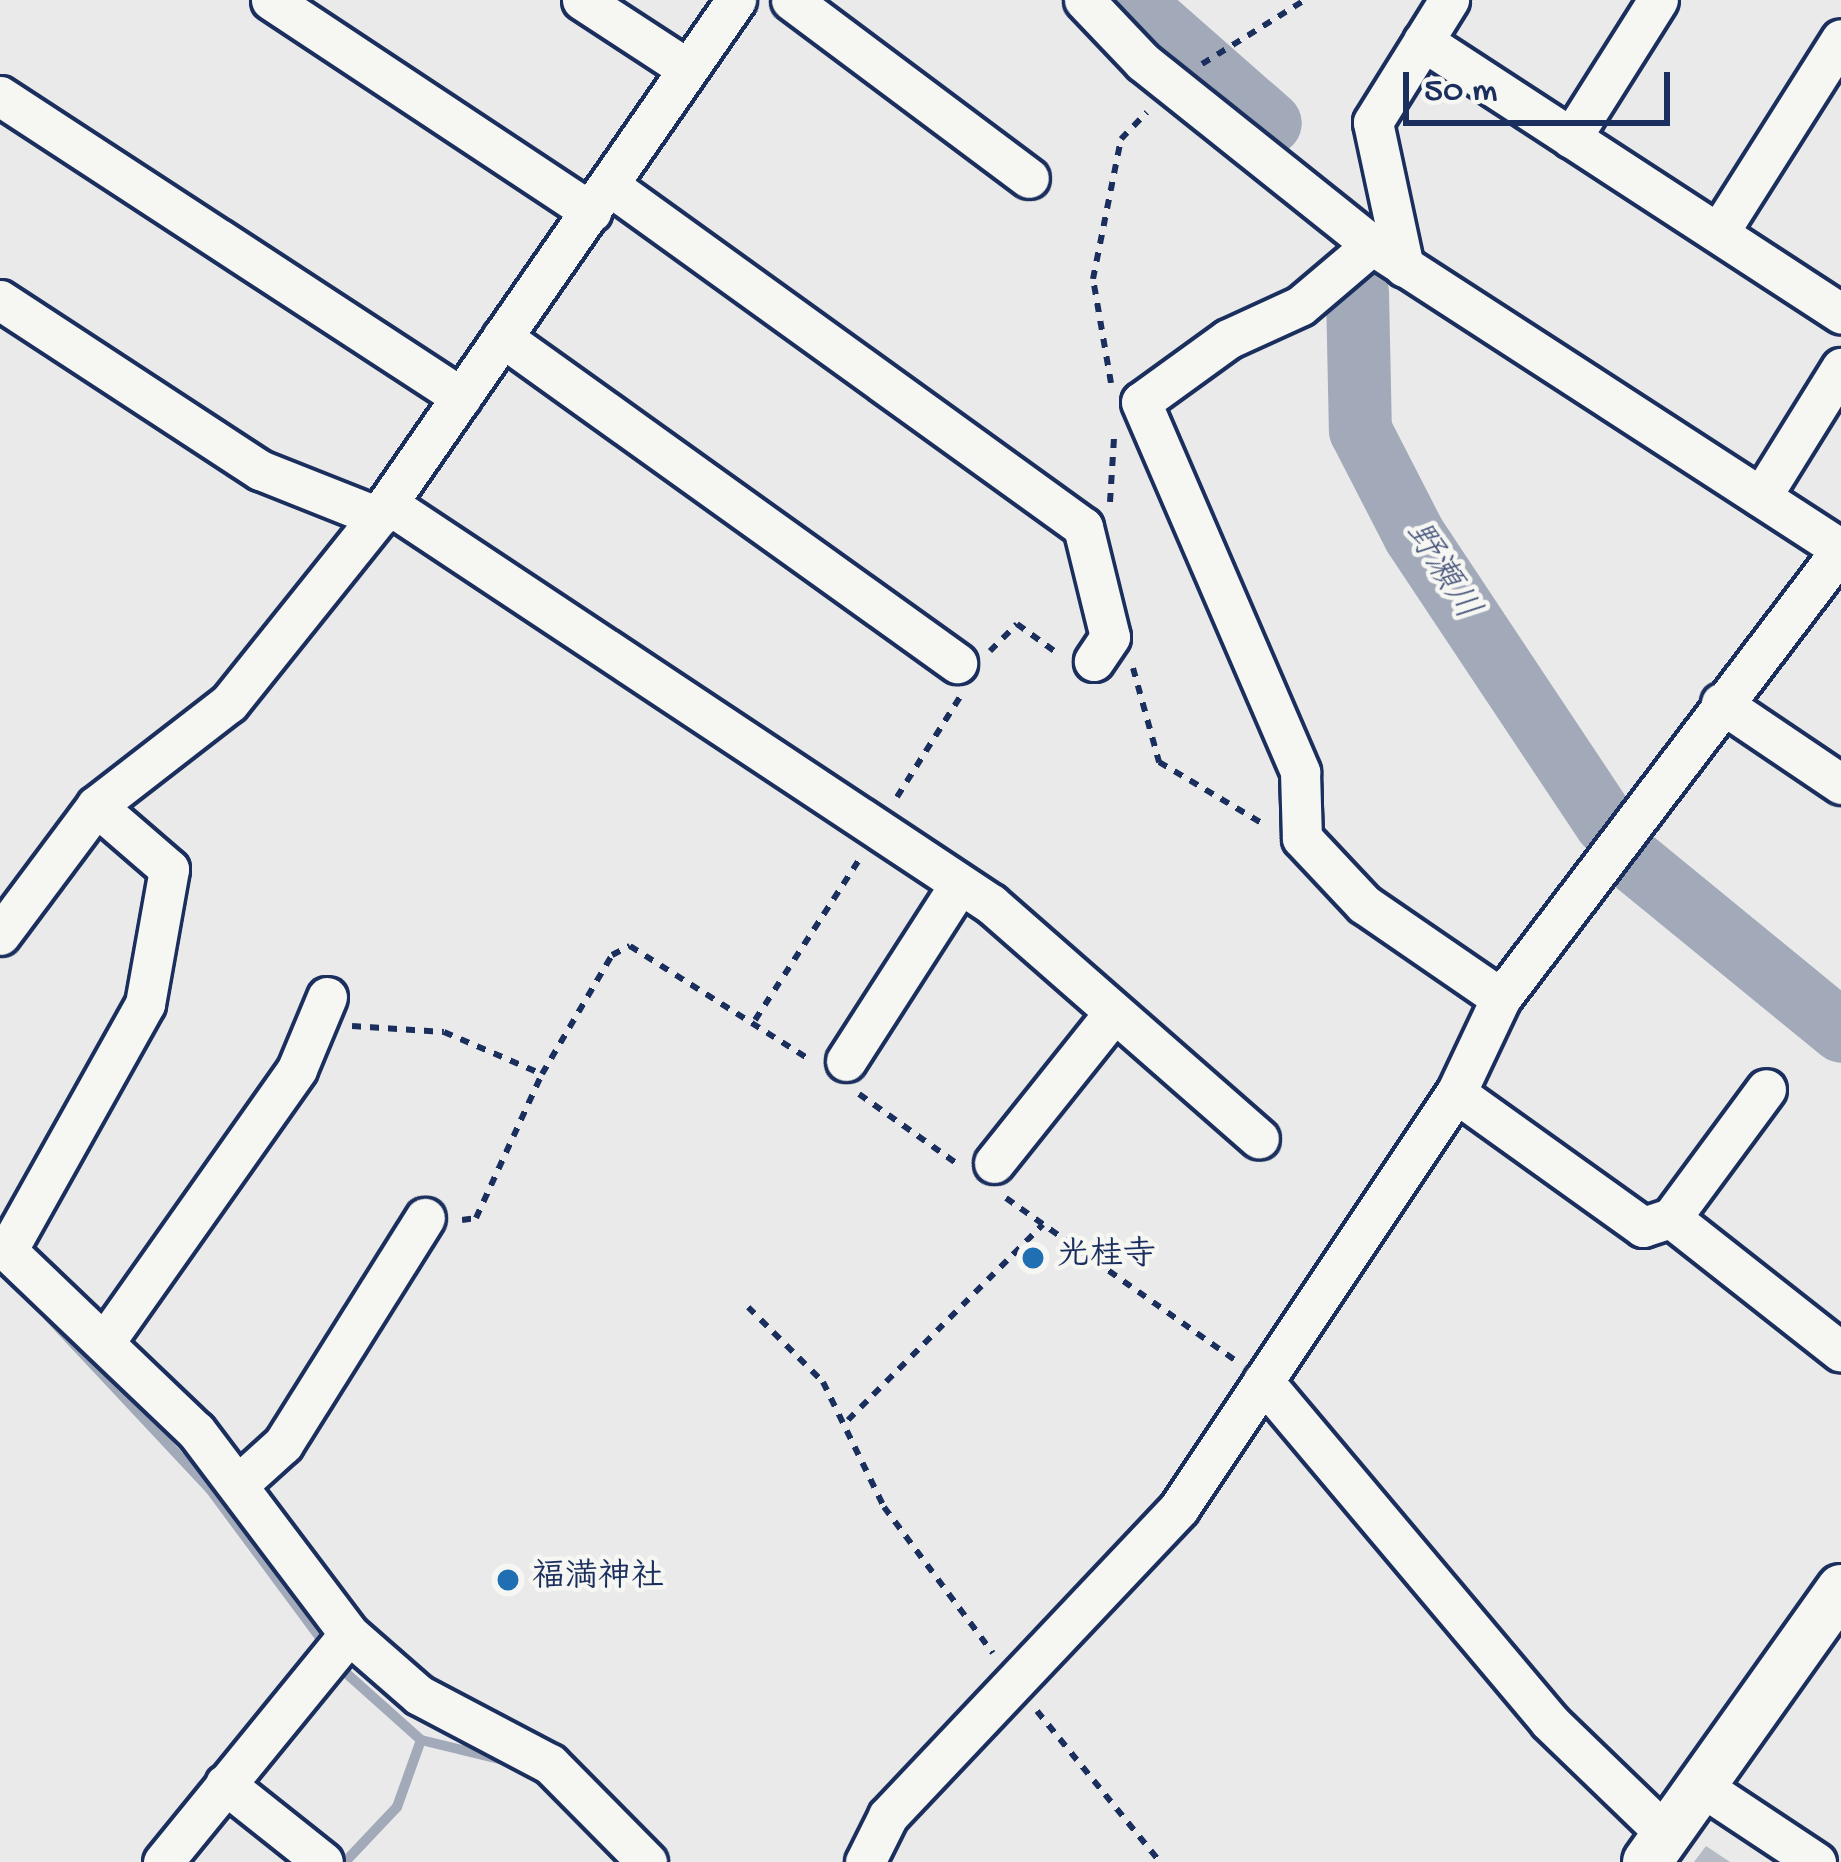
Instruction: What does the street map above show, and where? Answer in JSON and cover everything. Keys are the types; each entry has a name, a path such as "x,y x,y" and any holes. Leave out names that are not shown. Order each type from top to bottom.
{"main road":[{"path":"1655,1847 1841,1589"}],"street":[{"path":"271,0 601,199 1090,540 1102,649"},
{"path":"581,0 688,69"},
{"path":"0,935 96,806 230,703 383,510 736,0"},
{"path":"791,0 1028,178"},
{"path":"865,1862 889,1816 1012,1681 1131,1566 1264,1381 1456,1093 1501,998 1841,549 1388,256 1176,89 1084,0"},
{"path":"1388,256 1373,122 1449,0"},
{"path":"1571,138 1658,0"},
{"path":"1719,232 1841,39"},
{"path":"1423,41 1841,313"},
{"path":"0,96 461,397"},
{"path":"1388,256 1300,306 1228,339 1142,402 1300,772 1302,838 1364,904 1501,998"},
{"path":"0,301 260,470 383,510 877,830 959,885 1259,1139"},
{"path":"502,338 972,665"},
{"path":"1762,497 1841,368"},
{"path":"1721,703 1841,784"},
{"path":"96,806 169,869 145,1004 4,1246 241,1482 337,1647 550,1764 647,1862"},
{"path":"838,1072 959,885"},
{"path":"104,1343 297,1069 324,1005"},
{"path":"985,1175 1113,1014"},
{"path":"1456,1093 1643,1227 1670,1218 1766,1089"},
{"path":"241,1482 297,1424 425,1218"},
{"path":"1670,1218 1841,1352"},
{"path":"1264,1381 1655,1847"},
{"path":"163,1862 337,1647"},
{"path":"225,1784 323,1862"},
{"path":"1701,1786 1816,1862"}],"path":[{"path":"1207,58 1305,0"},
{"path":"1114,401 1091,305 1121,139 1176,89"},
{"path":"1090,540 1109,526 1114,417"},
{"path":"754,1021 877,830 972,665 1017,624 1068,661 1102,649 1129,656 1159,762 1302,838"},
{"path":"425,1218 476,1218 542,1074 612,955 630,946 838,1072 1264,1381"},
{"path":"324,1005 373,1030 444,1032 542,1074"},
{"path":"848,1420 1043,1224"},
{"path":"748,1307 848,1420 884,1507 1012,1681 1160,1862"}],"building":[{"path":"1706,1846 1730,1862 1694,1862"}],"waterway":[{"name":"野瀬川","path":"1130,0 1270,123"},
{"name":"野瀬川","path":"1357,292 1360,430 1414,535 1605,823"},
{"name":"野瀬川","path":"1625,854 1841,1031"},
{"path":"48,1316 210,1489 346,1673 421,1740 511,1762"},
{"path":"345,1862 397,1807 421,1740"}],"place":[{"name":"光桂寺","path":"1033,1258"},
{"name":"福満神社","path":"508,1580"}]}
